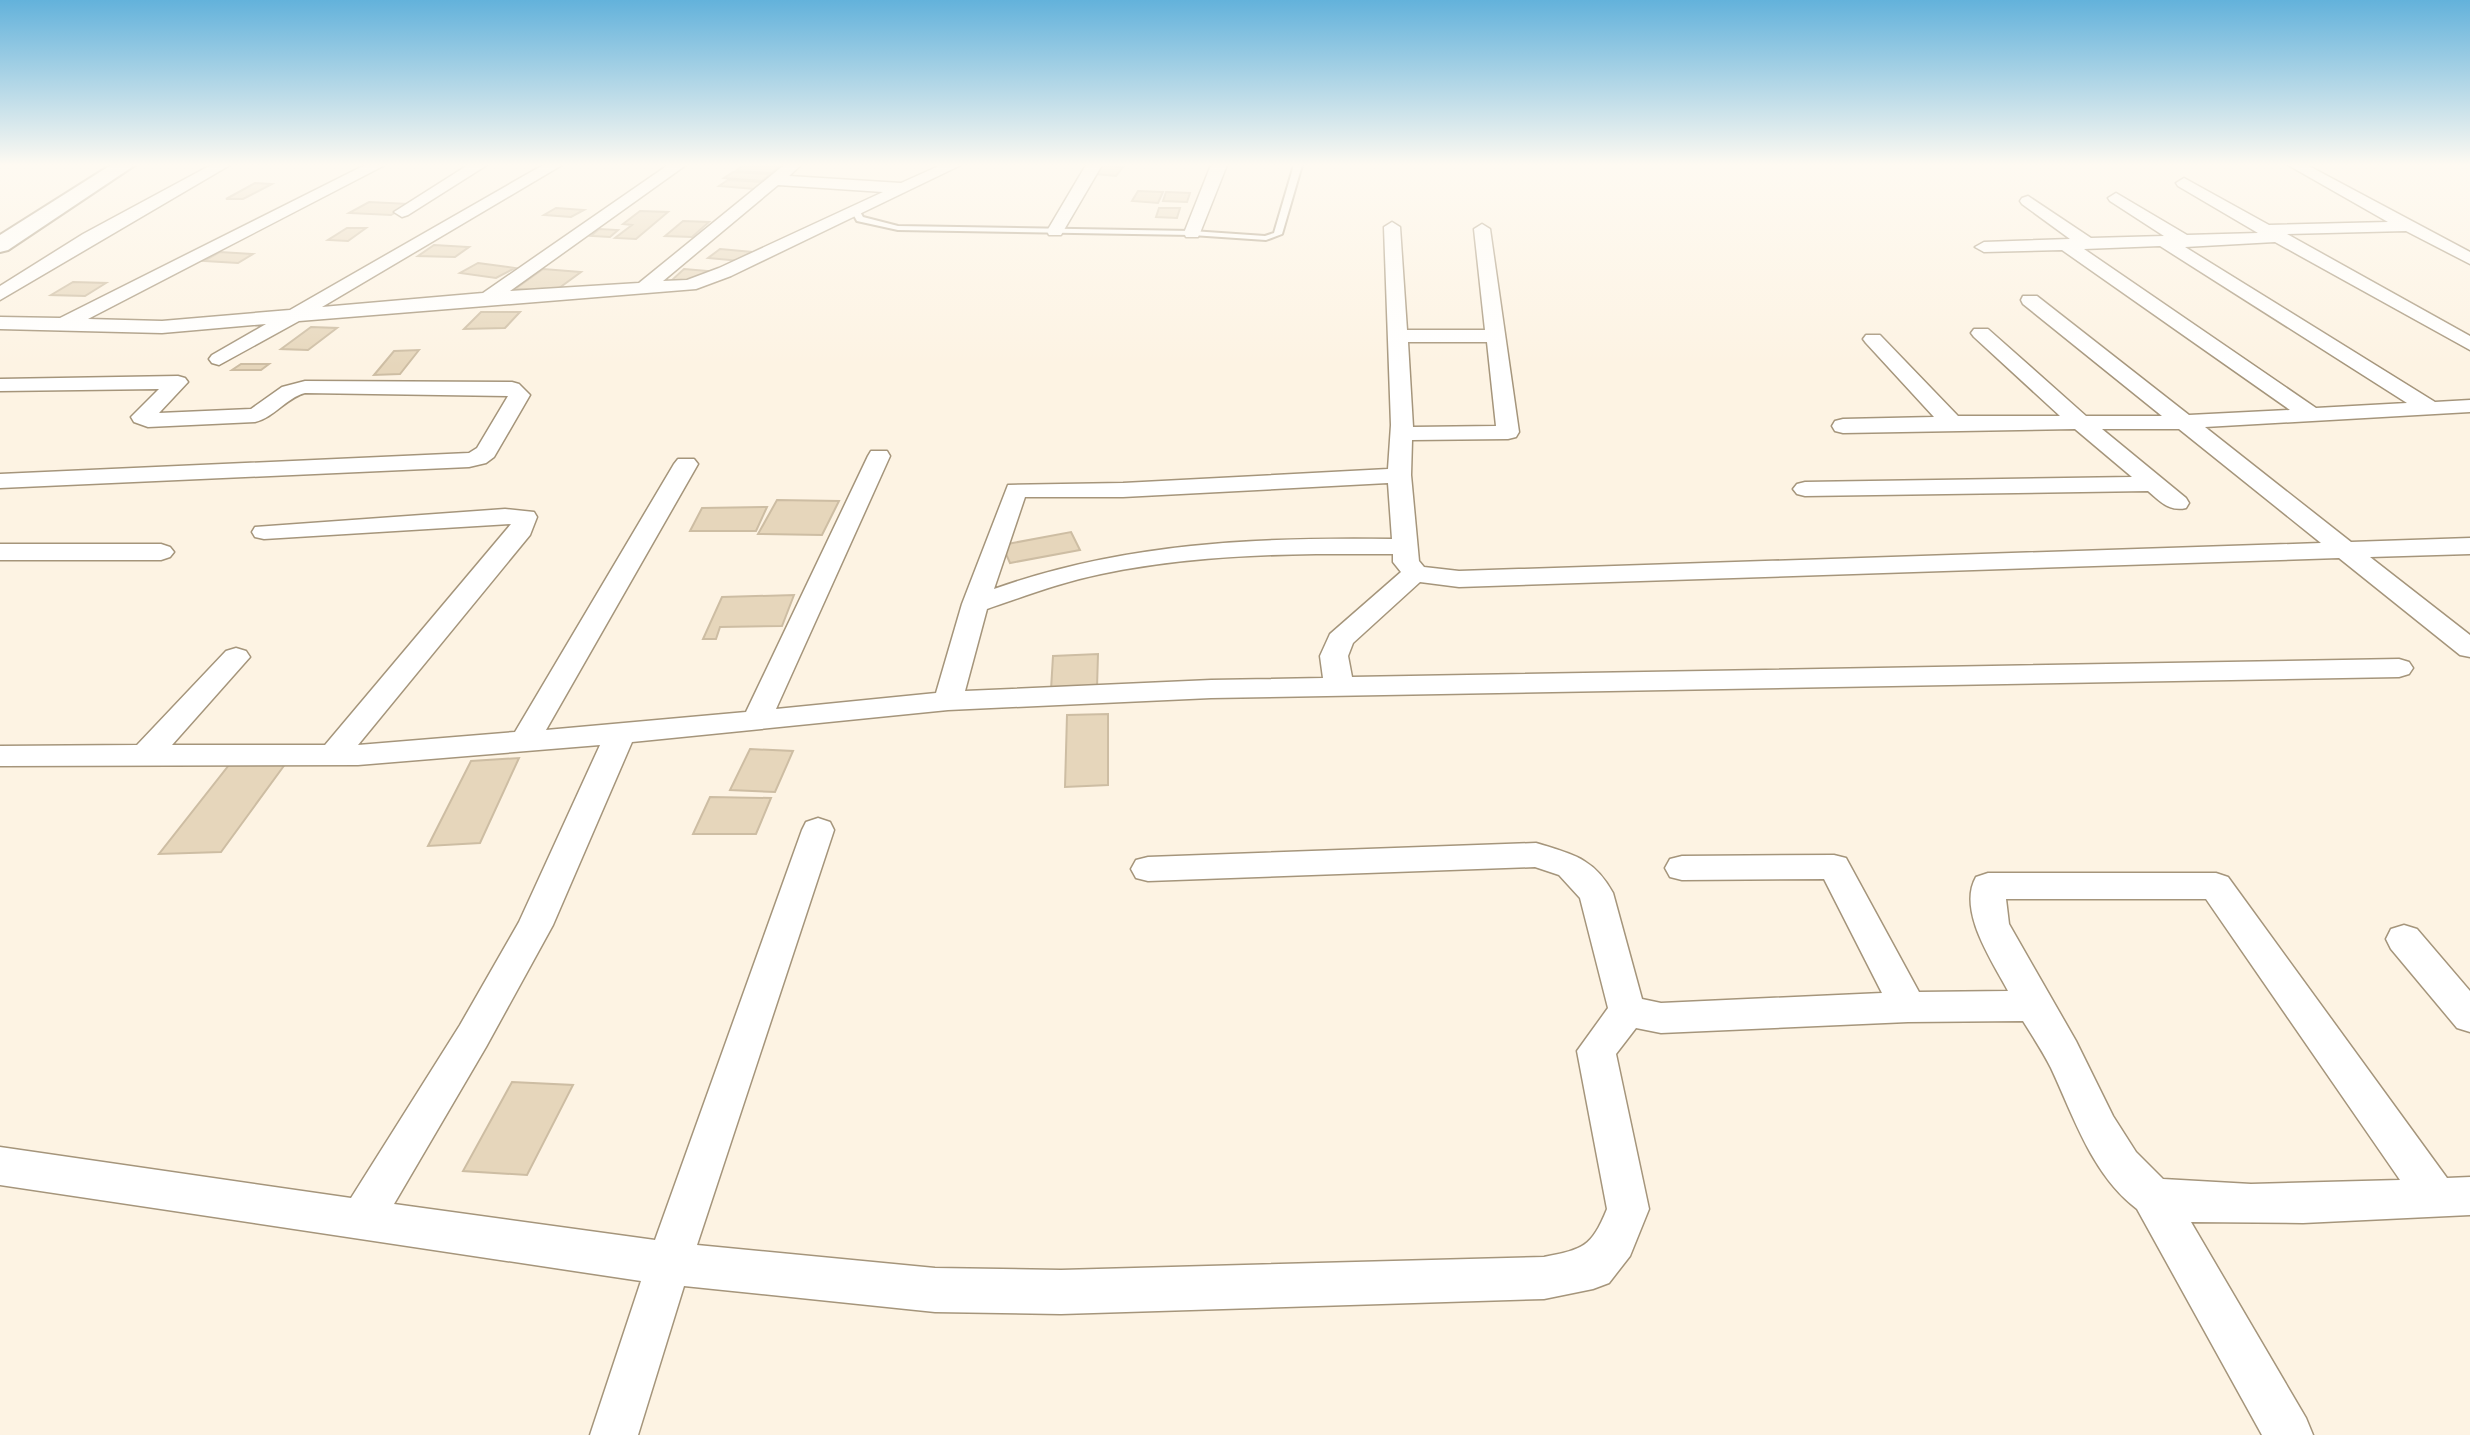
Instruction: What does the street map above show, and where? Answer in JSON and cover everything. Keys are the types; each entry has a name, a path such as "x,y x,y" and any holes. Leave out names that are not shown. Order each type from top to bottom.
{"main road":[{"path":"0,245 20,232"}],"street":[{"path":"0,294 100,232"},
{"path":"63,324 245,232"},
{"path":"219,359 438,232"},
{"path":"489,298 583,232"},
{"path":"644,288 711,232"},
{"path":"0,323 149,327 489,298 690,285 710,279 812,232"},
{"path":"1392,232 1403,547 1406,562 1415,573 1436,578 1473,579 2470,546"},
{"path":"1401,434 1508,432 1482,232"},
{"path":"2071,232 2088,244"},
{"path":"2170,232 2186,242"},
{"path":"1984,247 2186,242 2293,232"},
{"path":"2420,232 2470,259"},
{"path":"2273,233 2470,344"},
{"path":"2165,242 2430,408"},
{"path":"2065,244 2312,415"},
{"path":"2030,300 2470,649"},
{"path":"1981,333 2080,422 2177,503"},
{"path":"1397,336 1496,337"},
{"path":"1872,340 1952,423"},
{"path":"0,385 178,382 142,417 148,420 255,415 265,411 286,391 305,387 513,388 519,395 486,452 469,460 0,481"},
{"path":"1843,426 2184,422 2470,406"},
{"path":"756,721 879,456"},
{"path":"525,740 686,464"},
{"path":"948,701 975,604 1016,490 1123,490 1399,475"},
{"path":"1805,489 2154,484"},
{"path":"264,532 524,517 521,530 333,755"},
{"path":"975,604 1058,576 1153,557 1286,545 1403,547"},
{"path":"0,552 161,552"},
{"path":"1339,687 1334,656 1340,640 1415,573"},
{"path":"146,755 236,657"},
{"path":"0,756 333,755 756,721 948,701 1211,689 2399,668"},
{"path":"363,1218 473,1036 535,925 621,732"},
{"path":"614,1435 669,1263 818,831"},
{"path":"1148,869 1535,855 1571,866 1596,893 1627,1011"},
{"path":"1682,868 1834,867 1908,1007"},
{"path":"2289,1435 2153,1197 2111,1154 2061,1051 1991,924 1988,886 2216,886 2454,1197"},
{"path":"2404,939 2470,1017"},
{"path":"1627,1011 1661,1018 1908,1007 2034,1006"},
{"path":"0,1166 621,1258 935,1290 1061,1292 1544,1278 1593,1268 1615,1241 1628,1209 1596,1051 1627,1011"},
{"path":"2153,1197 2187,1202 2384,1202 2454,1197"}],"lane":[{"path":"1121,232 1266,238 1279,232"}],"building":[{"path":"341,232 361,232 348,241 328,240"},
{"path":"596,232 616,232 610,237 591,236"},
{"path":"623,232 644,232 636,239 615,238"},
{"path":"670,232 698,232 692,237 665,236"},
{"path":"434,245 469,247 455,257 418,256"},
{"path":"720,249 753,252 741,261 708,258"},
{"path":"220,252 253,254 238,263 204,261"},
{"path":"478,263 515,268 496,278 460,273"},
{"path":"543,269 581,272 555,291 515,289"},
{"path":"684,269 708,271 697,281 672,280"},
{"path":"73,282 106,283 85,296 51,295"},
{"path":"481,312 520,312 505,328 464,329"},
{"path":"311,327 337,328 308,350 281,349"},
{"path":"419,350 400,374 374,375 394,351"},
{"path":"241,364 269,364 261,370 232,370"},
{"path":"777,500 839,501 822,535 758,534"},
{"path":"767,507 756,531 690,531 702,508"},
{"path":"1071,532 1080,550 1010,563 1002,545"},
{"path":"794,595 782,626 720,627 716,639 703,639 722,597"},
{"path":"1098,654 1097,688 1051,690 1053,656"},
{"path":"1108,714 1108,785 1065,787 1067,715"},
{"path":"750,749 793,751 775,792 730,790"},
{"path":"519,758 480,843 428,846 471,761"},
{"path":"286,763 221,852 159,854 229,765"},
{"path":"710,797 771,798 756,834 693,834"},
{"path":"512,1082 573,1085 527,1175 463,1171"}]}
